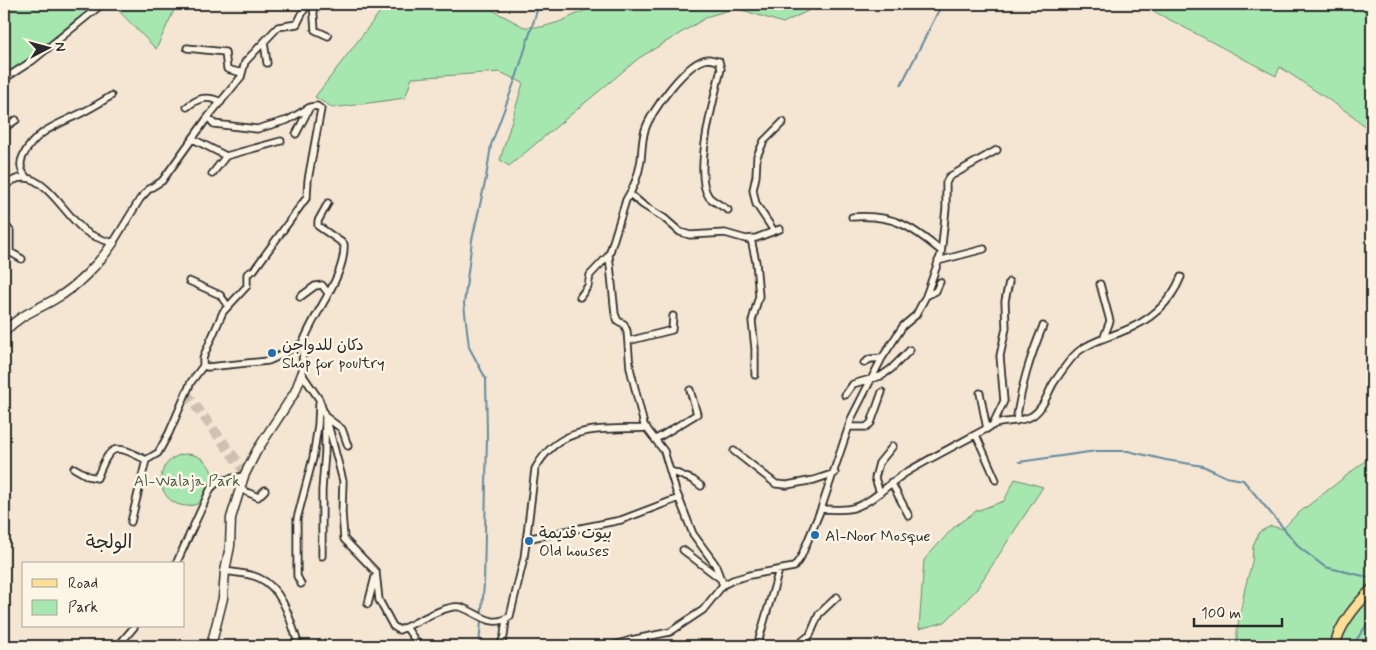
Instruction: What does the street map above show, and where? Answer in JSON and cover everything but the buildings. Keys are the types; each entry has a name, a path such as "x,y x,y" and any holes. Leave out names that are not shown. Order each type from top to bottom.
{"main road":[{"path":"1335,646 1336,639 1349,615 1372,589"}],"street":[{"path":"4,79 32,61 102,4"},
{"path":"4,332 14,322 34,309 57,299 102,258 140,199 149,189 162,181 208,117 241,76 245,62 278,28 297,24 307,4"},
{"path":"313,4 315,30 328,36"},
{"path":"264,42 267,63"},
{"path":"187,48 225,52 227,69 242,73"},
{"path":"722,582 715,564 693,534 664,451 646,428 630,368 628,331 624,324 618,321 615,314 609,256 617,226 640,163 644,130 658,105 680,78 708,59 719,61 720,69 706,132 703,182 709,196 728,210"},
{"path":"111,96 87,111 69,118 44,132 32,141 20,161 22,172 26,177 50,193 85,231 94,237 113,243"},
{"path":"187,108 196,100 204,97 213,98 221,102"},
{"path":"132,522 146,460 158,453 169,433 191,382 203,366 202,359 204,353 223,312 244,291 247,286 247,274 254,270 307,197 308,180 321,109 317,106 310,108 288,120 257,130 214,124 208,117"},
{"path":"296,134 310,108"},
{"path":"4,128 16,120"},
{"path":"630,194 680,232 690,235 715,232 751,239 777,230 756,204 753,190 756,176 756,156 764,141 783,122"},
{"path":"192,139 226,156"},
{"path":"212,174 226,156 281,141"},
{"path":"611,646 670,632 703,610 722,582 794,567 801,557 835,473 852,417 882,358 903,326 916,315 926,296 941,251 946,208 946,183 949,177 997,150"},
{"path":"5,184 26,177"},
{"path":"211,646 223,598 232,518 244,476 256,452 295,392 302,374 303,343 315,315 335,281 345,255 344,244 318,226 318,221 328,203"},
{"path":"852,217 894,219 924,236 941,251"},
{"path":"4,223 10,231 10,252 22,259"},
{"path":"751,239 756,262 759,296 752,321 756,348 755,375"},
{"path":"938,261 984,248"},
{"path":"580,297 588,286 590,275 609,256"},
{"path":"821,509 849,509 865,503 880,493 891,482 990,427 1009,421 1020,421 1033,415 1042,406 1054,384 1077,352 1097,340 1123,332 1148,318 1167,303 1182,277"},
{"path":"189,281 220,295 228,306"},
{"path":"926,296 936,291 940,282"},
{"path":"990,427 1004,401 1000,356 1006,328 1005,301 1009,282"},
{"path":"1100,284 1110,321 1104,337"},
{"path":"300,297 315,286 322,285 328,293"},
{"path":"628,341 672,330 672,316"},
{"path":"1016,421 1021,390 1029,360 1043,326"},
{"path":"203,366 268,361 295,345 303,343"},
{"path":"845,395 853,384 871,380 891,370 910,350"},
{"path":"864,363 870,359 882,358"},
{"path":"302,374 319,399 343,480 342,512 344,538 376,572 379,600 393,626 399,630 446,607 459,607 491,621 502,621 510,616 524,558 535,469 541,458 556,442 582,431 646,428"},
{"path":"656,439 697,414 690,390"},
{"path":"849,426 866,427 871,423 882,392"},
{"path":"980,393 990,427"},
{"path":"301,584 298,576 297,519 313,458 318,425 319,399"},
{"path":"325,416 342,429 348,446"},
{"path":"322,556 322,490 326,452 325,416"},
{"path":"976,435 996,480"},
{"path":"880,493 875,478 879,463 892,446"},
{"path":"74,468 96,478 106,455 114,450 125,450 146,460"},
{"path":"734,451 776,484 795,484 835,473"},
{"path":"671,471 693,480 701,486"},
{"path":"177,562 212,488 219,481 244,476"},
{"path":"891,482 909,516"},
{"path":"240,489 258,497 265,490"},
{"path":"526,539 621,520 679,498"},
{"path":"683,550 722,582"},
{"path":"757,646 779,570"},
{"path":"225,571 259,578 271,586 281,598 299,646"},
{"path":"368,604 376,572"},
{"path":"796,646 810,635 819,614 837,597"},
{"path":"500,646 504,636 506,618"},
{"path":"406,627 419,646"},
{"path":"118,646 133,628"}],"green space":[{"path":"4,4 102,4 74,21 4,78"},
{"path":"112,4 177,4 156,49"},
{"path":"386,4 485,4 524,27 542,27 559,22 599,4 817,4 818,6 783,23 736,8 709,16 639,58 509,166 500,160 523,83 500,72 412,78 405,98 333,108 315,97"},
{"path":"1140,4 1372,4 1372,133 1353,116 1280,67 1276,76"},
{"path":"1372,430 1372,646 1237,646 1237,630 1252,562 1253,546 1259,532 1271,526 1283,529 1295,516 1370,457 1369,442"},
{"name":"Al-Walaja Park","path":"182,454 192,454 206,461 213,475 213,485 206,499 192,506 182,506 172,502 165,495 161,485 161,475 165,465 172,458"},
{"path":"1015,479 1043,487 976,590 945,622 919,629 924,560 954,527 976,511 1004,501"}],"waterway":[{"path":"479,646 484,584 487,434 486,379 469,347 464,304 472,240 486,178 491,145 517,75 539,4"},
{"path":"901,85 942,4"},
{"path":"1019,462 1096,451 1128,451 1203,466 1226,477 1243,480 1300,548 1325,567 1372,578"},
{"path":"1355,646 1357,639 1372,617"}],"tunnel":[{"path":"186,393 246,473"}],"place":[{"name":"دكان للدواجن Shop for poultry","path":"272,353"},
{"name":"Al-Noor Mosque","path":"815,535"},
{"name":"بيوت قديمة Old houses","path":"529,541"}],"district":[{"name":"الولجة","path":"109,541"}]}
